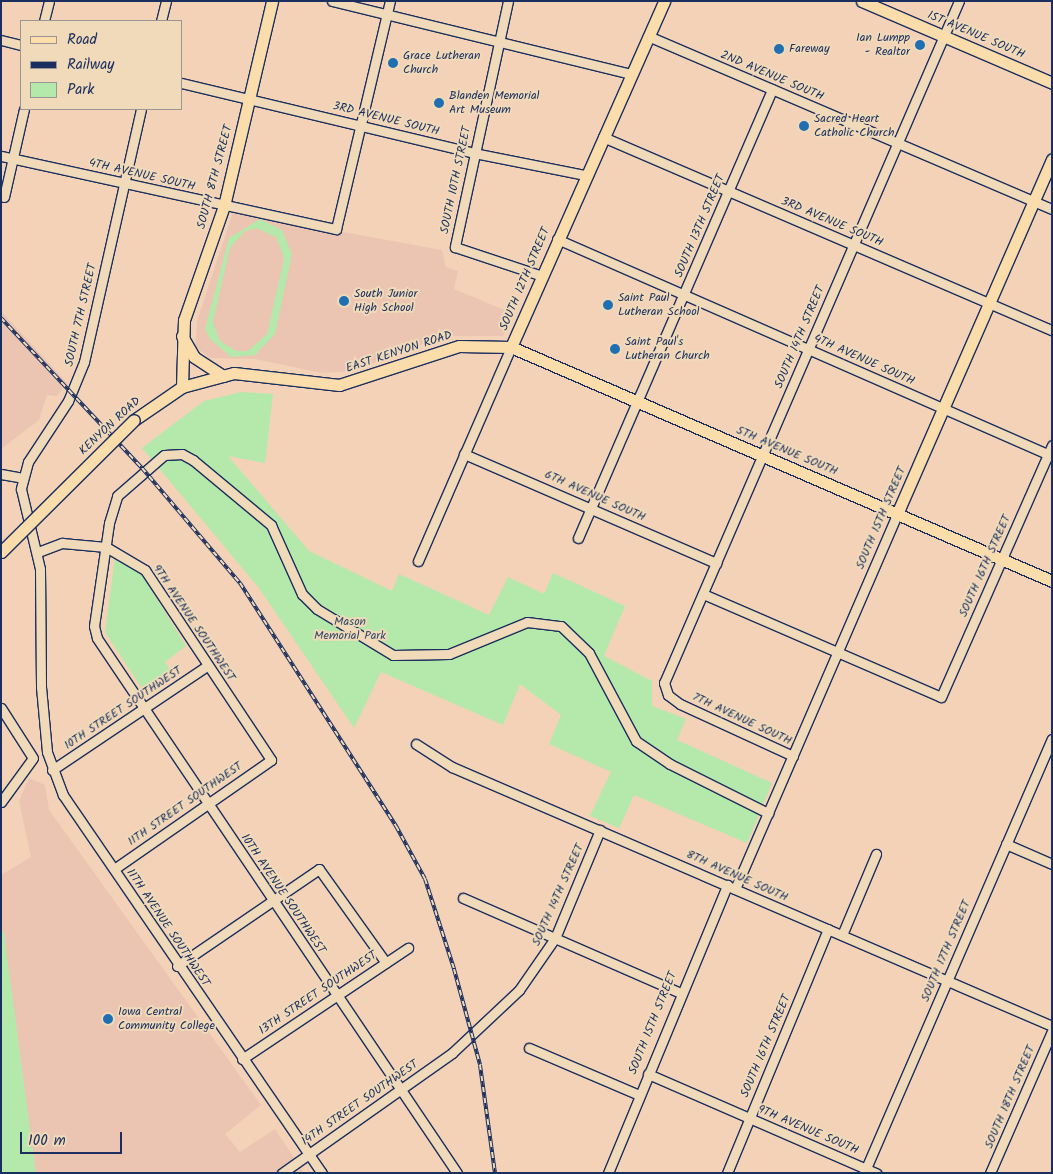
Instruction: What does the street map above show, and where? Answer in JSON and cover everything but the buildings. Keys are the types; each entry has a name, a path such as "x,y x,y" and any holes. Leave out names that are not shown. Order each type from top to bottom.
{"main road":[{"name":"SOUTH 8TH STREET","path":"182,387 182,335 224,206 272,1"},
{"name":"1ST AVENUE SOUTH","path":"862,1 1052,83"},
{"name":"SOUTH 12TH STREET","path":"511,347 661,3"},
{"name":"SOUTH 15TH STREET","path":"898,514 1052,159"},
{"path":"182,335 194,357 223,376"},
{"name":"EAST KENYON ROAD","path":"266,375 339,385 459,346 511,347"},
{"name":"5TH AVENUE SOUTH","path":"511,347 1052,581"},
{"name":"KENYON ROAD","path":"1,552 134,420 182,387 223,376 266,375"}],"street":[{"path":"44,20 49,1"},
{"path":"161,20 166,1"},
{"path":"332,1 631,74"},
{"path":"360,126 390,1"},
{"name":"SOUTH 10TH STREET","path":"508,1 455,247 542,276"},
{"name":"SOUTH 14TH STREET","path":"664,682 959,1"},
{"name":"2ND AVENUE SOUTH","path":"648,36 1052,209"},
{"path":"1,40 20,45"},
{"name":"3RD AVENUE SOUTH","path":"182,83 474,153 585,175"},
{"name":"SOUTH 13TH STREET","path":"578,538 772,89"},
{"path":"4,196 24,110"},
{"name":"SOUTH 7TH STREET","path":"47,752 40,679 38,552 22,503 23,478 77,384 141,110"},
{"name":"4TH AVENUE SOUTH","path":"1,156 124,185 336,229 360,126"},
{"name":"3RD AVENUE SOUTH","path":"603,137 1052,330"},
{"name":"4TH AVENUE SOUTH","path":"557,240 1050,455"},
{"name":"SOUTH 12TH STREET","path":"418,561 511,347"},
{"name":"SOUTH 16TH STREET","path":"838,652 941,697 1050,455 1052,445"},
{"path":"106,548 113,505 125,489 164,455 182,454 193,460 271,525 302,594 364,640 393,655 428,658 468,650 527,622 561,626 589,653 636,741 663,761 768,813"},
{"name":"6TH AVENUE SOUTH","path":"464,454 716,563"},
{"path":"1,474 23,478"},
{"name":"SOUTH 15TH STREET","path":"608,1173 680,992 768,813 898,514"},
{"name":"9TH AVENUE SOUTHWEST","path":"38,552 62,543 106,548 145,570 271,760"},
{"name":"10TH AVENUE SOUTHWEST","path":"106,548 94,626 97,638 142,708 402,1089 457,1173"},
{"path":"703,594 838,652"},
{"name":"10TH STREET SOUTHWEST","path":"52,770 207,666"},
{"name":"7TH AVENUE SOUTH","path":"664,682 668,695 680,704 793,756"},
{"path":"1,708 33,758"},
{"name":"SOUTH 17TH STREET","path":"865,1171 1052,739"},
{"name":"8TH AVENUE SOUTH","path":"416,744 452,767 1052,1026"},
{"path":"1,802 33,758 47,752"},
{"name":"11TH AVENUE SOUTHWEST","path":"47,752 52,770 63,795 177,966 322,1173"},
{"name":"11TH STREET SOUTHWEST","path":"114,869 271,760"},
{"name":"SOUTH 14TH STREET","path":"452,1053 519,990 555,938 600,830"},
{"path":"1006,844 1052,864"},
{"path":"842,935 876,854"},
{"path":"177,966 319,869 386,963"},
{"path":"463,898 680,992"},
{"name":"SOUTH 16TH STREET","path":"727,1173 828,929"},
{"name":"13TH STREET SOUTHWEST","path":"242,1059 408,948"},
{"name":"SOUTH 18TH STREET","path":"990,1173 1052,1031"},
{"path":"529,1048 639,1095"},
{"name":"14TH STREET SOUTHWEST","path":"282,1173 452,1053"},
{"name":"9TH AVENUE SOUTH","path":"648,1074 865,1171 876,1173"}],"shaded area":[{"name":"South Junior High School","path":"233,212 442,250 446,267 458,271 454,289 514,314 503,336 444,336 353,371 322,373 255,359 210,358 195,347 197,321"},
{"path":"1,311 67,383 57,396 47,395 39,420 1,449"},
{"name":"Iowa Central Community College","path":"29,778 45,785 49,810 261,1105 225,1134 240,1152 275,1129 304,1173 36,1173 1,929 1,875 31,857 19,801"}],"green space":[{"path":"260,219 282,230 292,254 275,334 255,355 231,357 210,339 205,329 229,238","holes":["257,228 277,238 284,259 267,334 248,351 236,351 220,341 213,322 230,248 245,231"]},
{"name":"Mason Memorial Park","path":"241,392 273,394 265,463 228,456 309,551 392,591 399,574 489,615 508,577 544,594 553,573 625,606 604,656 652,681 652,706 686,719 677,740 772,783 747,843 634,795 619,828 590,816 611,772 549,744 561,715 520,684 503,725 381,672 354,728 259,588 142,448 204,401"},
{"path":"115,558 128,560 140,572 186,646 165,662 172,674 145,693 105,632"},
{"path":"1,929 4,933 36,1173 1,1173"}],"railway":[{"path":"1,318 142,468 240,583 396,826 425,879 454,969 480,1065 495,1173"}],"place":[{"name":"Ian Lumpp - Realtor","path":"920,45"},
{"name":"Fareway","path":"779,49"},
{"name":"Grace Lutheran Church","path":"393,63"},
{"name":"Blanden Memorial Art Museum","path":"439,103"},
{"name":"Sacred Heart Catholic Church","path":"804,126"},
{"name":"South Junior High School","path":"344,301"},
{"name":"Saint Paul Lutheran School","path":"608,305"},
{"name":"Saint Paul's Lutheran Church","path":"615,349"},
{"name":"Iowa Central Community College","path":"108,1019"}]}
